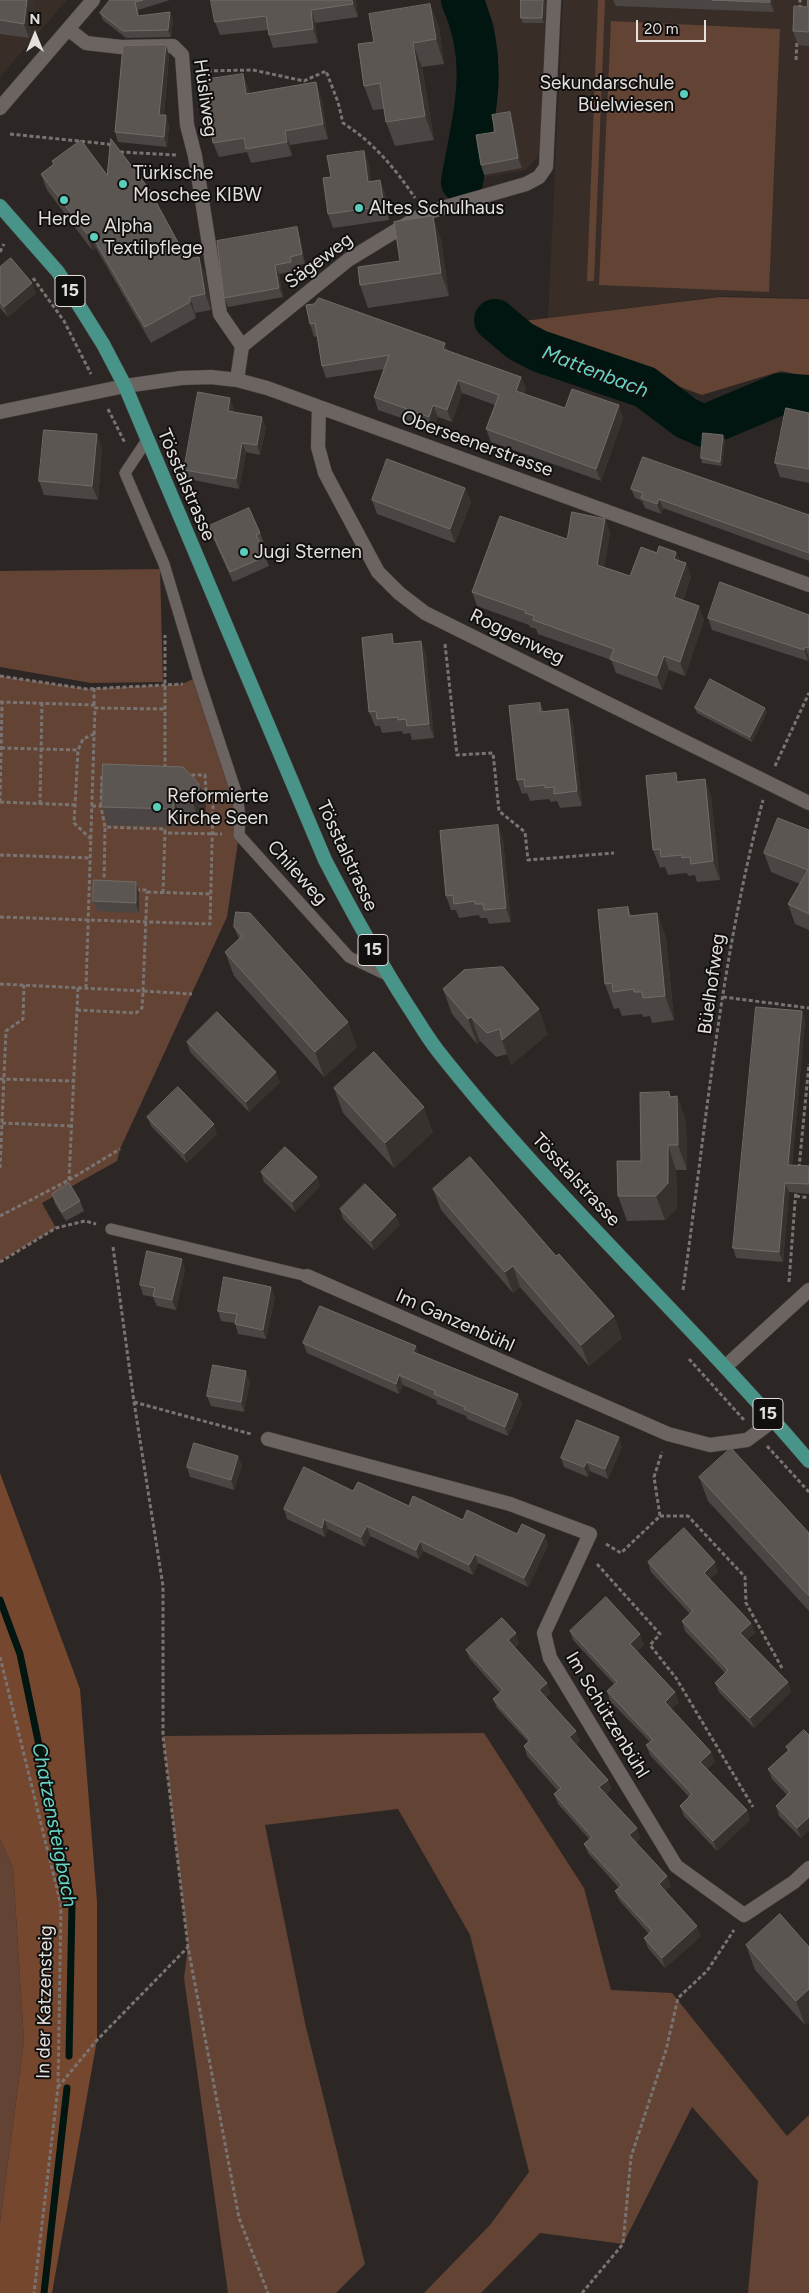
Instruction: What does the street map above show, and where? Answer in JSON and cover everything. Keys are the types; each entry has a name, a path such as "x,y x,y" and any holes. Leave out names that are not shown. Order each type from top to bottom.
{"main road":[{"name":"Tösstalstrasse","path":"0,206 58,272 98,336 125,386 325,860 355,920 388,976 437,1050 525,1153 774,1420 809,1462"}],"street":[{"path":"0,108 93,0"},
{"name":"Sägeweg","path":"242,346 348,260 426,213 526,184 539,177 546,167 554,0"},
{"name":"Hüsliweg","path":"68,29 86,43 121,47 173,46 182,55 187,124 220,314 242,346"},
{"path":"237,380 242,346"},
{"name":"Oberseenerstrasse","path":"0,412 125,386 181,378 211,377 237,380 267,388 809,585"},
{"name":"Roggenweg","path":"319,407 318,447 325,473 378,572 399,593 425,613 809,803"},
{"name":"Im Ganzenbühl","path":"307,1276 668,1434 710,1445 747,1440 774,1420"},
{"path":"725,1367 809,1290"},
{"path":"268,1439 510,1504 590,1534"},
{"name":"Im Schützenbühl","path":"590,1534 544,1632 550,1658 676,1866 744,1915"},
{"path":"744,1915 794,1882 809,1868"}],"lane":[{"path":"147,440 125,473 164,564 198,678 237,795 240,816 239,835"},
{"name":"Chileweg","path":"239,835 349,957 388,976"},
{"name":"Im Ganzenbühl","path":"111,1229 307,1276"}],"path":[{"path":"799,17 800,0"},
{"path":"796,60 798,34"},
{"path":"183,71 253,70 304,80 326,71 338,102 343,123 364,136 398,172 426,213"},
{"path":"10,134 108,144 121,153 194,156"},
{"path":"0,252 4,244"},
{"path":"33,278 64,321 134,460"},
{"path":"443,621 457,755 493,753 499,811 525,832 528,860 614,853"},
{"path":"165,629 165,775"},
{"path":"0,676 94,688 182,684 198,678"},
{"path":"86,988 94,688"},
{"name":"Büelhofweg","path":"683,1290 730,947 746,862 768,784 809,693"},
{"path":"76,805 0,802 1,702 166,709"},
{"path":"40,804 42,703"},
{"path":"91,839 74,823 78,750 83,739 94,734"},
{"path":"1,748 78,750"},
{"path":"104,888 104,827 101,806 102,774 111,774"},
{"path":"0,917 210,924 213,806 206,792 205,775 181,775"},
{"path":"92,806 101,806"},
{"path":"104,827 165,829 163,893"},
{"path":"165,833 239,835"},
{"path":"0,855 90,858"},
{"path":"130,889 163,893 211,894"},
{"path":"77,1010 136,1013 142,1008 147,892"},
{"path":"0,984 192,994"},
{"path":"0,1168 2,1079 6,1031 23,1019 24,985"},
{"path":"69,1180 78,988"},
{"path":"723,997 809,1008"},
{"path":"798,1170 807,1107 809,1064"},
{"path":"2,1079 74,1081"},
{"path":"2,1123 71,1126"},
{"path":"0,1216 69,1180 120,1148"},
{"path":"790,1275 797,1179"},
{"path":"796,1196 809,1198"},
{"path":"0,1262 56,1228 85,1221 111,1229 134,1402 163,1586 163,1736 188,1947 239,2218 268,2293"},
{"path":"134,1402 268,1439"},
{"path":"660,1516 654,1477 668,1434"},
{"path":"590,1534 620,1553 660,1516 688,1516 745,1577 746,1603 782,1668"},
{"path":"583,1549 660,1634 650,1645 676,1678 753,1807"},
{"name":"In der Katzensteig","path":"0,1657 61,1906 58,2087 34,2293"},
{"path":"582,2293 623,2244 631,2157 666,2050 678,1998 707,1971 744,1915"},
{"path":"58,2087 97,2040 188,1947"}],"shaded area":[{"path":"0,0 67,0 0,77"},
{"path":"483,0 546,0 540,154 526,170 471,180 476,137 494,122 495,26"},
{"name":"Sekundarschule Büelwiesen","path":"563,0 809,0 809,298 722,296 548,318"},
{"path":"598,0 605,0 594,281 587,281"},
{"path":"611,21 780,29 769,292 599,285"},
{"path":"720,297 809,299 809,377 781,371 702,395 522,329 524,321"},
{"path":"160,569 163,682 91,683 0,667 0,571"},
{"path":"0,676 87,689 182,684 198,677 237,795 239,835 227,917 120,1149 117,1161 42,1203 56,1228 0,1261"},
{"path":"0,1473 80,1689 97,1902 97,2040 52,2293 0,2293 0,2223 24,2041 13,1868 0,1839"},
{"path":"484,1733 584,1888 611,1990 672,1993 787,2136 809,2115 809,2293 748,2293 758,2181 692,2107 623,2244 540,2233 481,2293 424,2293 490,2225 529,2172 470,1935 398,1809 265,1825 305,2023 365,2264 336,2293 228,2293 184,1978 188,1947 163,1736"},
{"path":"0,1839 13,1868 24,2041 0,2223"}],"building":[{"path":"0,0 27,0 24,24 0,20"},
{"path":"110,0 143,0 135,2 138,16 170,12 168,30 123,31 100,13"},
{"path":"211,0 352,0 353,4 311,10 313,29 269,35 266,16 215,22"},
{"path":"521,0 543,0 542,18 521,18"},
{"path":"712,0 770,0 770,2"},
{"path":"808,0 809,32 793,31 794,6 807,7"},
{"path":"430,4 436,39 413,43 425,116 386,122 380,83 364,86 358,44 374,42 369,14"},
{"path":"166,45 159,115 166,115 164,137 115,132 123,46"},
{"path":"243,74 246,94 316,82 323,124 285,131 287,142 246,149 244,138 213,143 203,80"},
{"path":"510,112 518,158 481,165 476,135 495,132 492,115"},
{"path":"111,139 149,189 187,259 199,257 205,294 190,297 190,302 145,327 90,232 87,234 41,174 54,164 52,161 81,140 107,175"},
{"name":"Altes Schulhaus","path":"364,151 368,182 380,180 384,206 328,214 323,178 331,177 327,156"},
{"path":"433,216 441,273 360,285 358,267 400,261 394,222"},
{"path":"297,227 302,254 290,257 291,262 275,265 279,288 224,298 217,241"},
{"path":"11,258 32,283 4,307 0,302 0,267"},
{"path":"319,298 445,343 443,349 521,377 516,391 565,408 572,389 619,405 596,469 486,429 499,395 458,380 447,410 433,405 429,417 374,397 389,355 322,366 315,323 310,324 306,305 314,304"},
{"path":"198,392 230,398 228,411 262,417 257,445 242,443 236,479 184,470"},
{"path":"786,408 809,413 809,469 775,463"},
{"path":"44,430 97,434 92,486 39,481"},
{"path":"703,433 723,435 720,462 701,458"},
{"path":"643,457 809,515 809,553 659,499 657,504 641,498 643,493 631,489"},
{"path":"387,459 465,488 450,529 372,500"},
{"path":"249,508 260,533 256,535 266,556 230,572 209,526"},
{"path":"572,512 605,519 597,565 630,576 641,547 657,553 659,546 676,552 674,559 686,563 674,597 699,606 680,662 664,656 657,676 610,659 614,649 533,620 534,616 525,613 526,611 472,592 500,516 567,539"},
{"path":"720,582 809,615 809,648 805,647 804,650 708,618"},
{"path":"392,634 393,644 421,641 429,724 407,726 406,719 398,720 398,717 377,719 376,711 369,712 362,638"},
{"path":"710,679 765,708 750,737 695,708"},
{"path":"540,703 540,712 568,709 577,791 554,794 554,787 545,788 545,785 525,787 524,779 517,780 509,706"},
{"path":"103,764 183,767 199,784 199,793 192,800 174,800 174,809 102,807"},
{"path":"676,773 677,782 705,779 713,861 691,864 690,857 682,858 682,855 661,857 660,849 653,850 646,776"},
{"path":"778,818 809,830 809,914 788,904 808,870 764,853"},
{"path":"498,825 506,908 484,910 483,904 475,904 475,901 454,904 453,895 446,896 440,831"},
{"path":"94,880 136,882 136,903 93,901"},
{"path":"628,907 629,916 657,913 665,996 643,998 642,992 634,992 634,989 613,992 612,983 605,984 598,910"},
{"path":"236,912 250,913 348,1022 315,1052 225,952 242,936 234,927"},
{"path":"503,967 539,1009 502,1040 500,1029 487,1033 471,1017 468,1019 443,989 464,970"},
{"path":"756,1007 802,1011 788,1165 809,1166 809,1184 785,1183 779,1252 733,1248"},
{"path":"217,1012 276,1072 246,1102 187,1042"},
{"path":"374,1052 424,1107 385,1143 334,1088"},
{"path":"178,1087 214,1124 184,1154 147,1117"},
{"path":"669,1092 670,1097 677,1096 678,1145 668,1145 668,1183 656,1196 618,1196 617,1161 641,1161 640,1093"},
{"path":"285,1147 317,1177 292,1202 261,1172"},
{"path":"470,1157 556,1256 559,1254 614,1316 581,1345 513,1266 505,1272 433,1189"},
{"path":"69,1183 80,1201 62,1212 52,1194"},
{"path":"365,1184 396,1215 371,1241 340,1209"},
{"path":"147,1251 182,1259 172,1300 153,1296 155,1288 140,1285"},
{"path":"224,1277 271,1287 263,1330 235,1324 237,1314 218,1311"},
{"path":"320,1306 416,1346 413,1352 518,1394 505,1427 464,1409 465,1407 434,1394 435,1391 399,1375 396,1384 303,1343"},
{"path":"213,1365 246,1371 241,1402 207,1396"},
{"path":"577,1420 619,1437 605,1469 587,1462 584,1467 561,1458"},
{"path":"194,1443 238,1456 231,1480 187,1467"},
{"path":"731,1448 809,1533 809,1596 699,1477"},
{"path":"304,1467 353,1491 358,1482 409,1506 413,1496 463,1520 467,1510 517,1534 522,1524 545,1535 524,1578 475,1554 469,1565 420,1541 416,1550 367,1526 361,1537 324,1519 322,1528 284,1509"},
{"path":"684,1528 715,1562 704,1573 751,1623 740,1633 788,1682 750,1718 715,1683 728,1670 682,1621 693,1611 648,1562"},
{"path":"606,1597 640,1634 630,1644 675,1692 665,1702 711,1752 700,1762 747,1810 713,1841 680,1806 692,1794 646,1745 653,1740 607,1691 617,1682 570,1631"},
{"path":"502,1618 516,1633 508,1640 547,1683 539,1690 576,1731 569,1737 608,1780 599,1787 637,1828 629,1835 667,1876 659,1884 697,1926 662,1958 644,1938 652,1931 615,1891 622,1885 584,1844 592,1837 554,1794 561,1788 524,1746 530,1740 493,1699 503,1690 466,1650"},
{"path":"804,1730 809,1735 809,1817 797,1828 776,1806 790,1792 768,1769 789,1750 786,1747"},
{"path":"780,1914 809,1947 809,1989 796,2001 746,1945"}],"waterway":[{"name":"Mattenbach","path":"462,0 471,24 476,46 478,69 474,113 462,182"},
{"name":"Mattenbach","path":"495,320 520,341 539,351 645,387 686,418 704,426 780,394 809,396"},
{"name":"Chatzensteigbach","path":"0,1600 20,1654 72,1904 69,2056"},
{"name":"Chatzensteigbach","path":"44,2293 67,2088"}],"place":[{"name":"Sekundarschule Büelwiesen","path":"684,94"},
{"name":"Türkische Moschee KIBW","path":"123,184"},
{"name":"Herde","path":"64,200"},
{"name":"Altes Schulhaus","path":"359,208"},
{"name":"Alpha Textilpflege","path":"94,237"},
{"name":"Jugi Sternen","path":"244,552"},
{"name":"Reformierte Kirche Seen","path":"157,807"}]}
